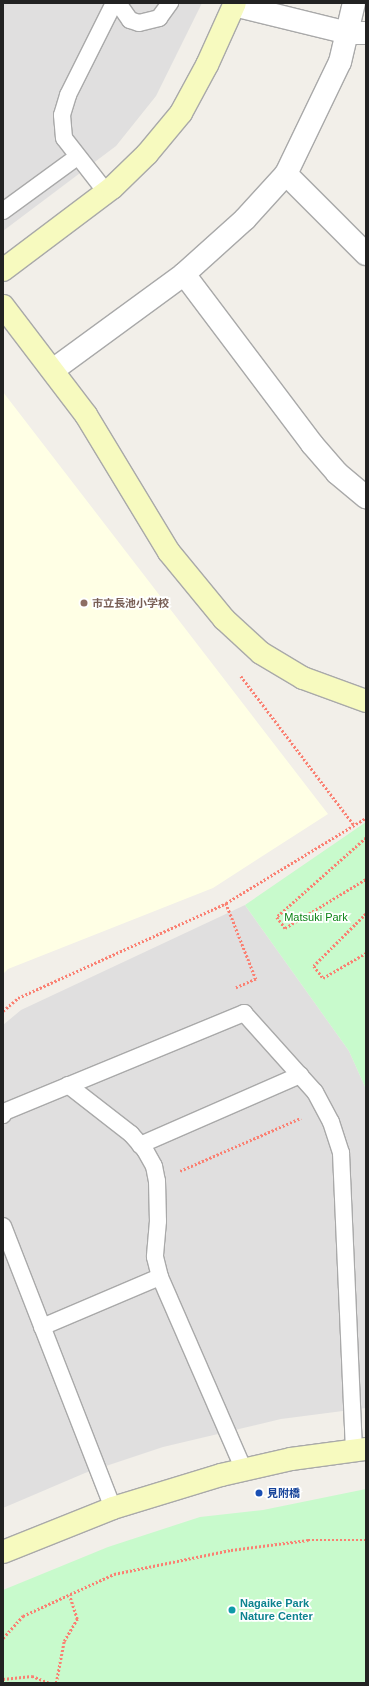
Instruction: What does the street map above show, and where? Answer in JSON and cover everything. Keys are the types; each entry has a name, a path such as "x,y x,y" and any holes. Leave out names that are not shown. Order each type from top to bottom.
{"street":[{"path":"53,370 184,274 245,219 286,174 340,62 357,33 354,3"},
{"path":"3,270 106,192 147,154 181,113 207,65 234,4 357,33"},
{"path":"286,174 366,254"},
{"path":"184,274 312,444 337,474 366,497"},
{"path":"3,306 86,415 169,552 224,619 261,653 303,678 366,701"},
{"path":"3,1552 113,1508 244,1470 360,1449"}],"lane":[{"path":"106,192 77,157 64,138 62,122 64,104 114,3"},
{"path":"118,3 130,20 139,23 159,18 170,3"},
{"path":"3,211 77,157"},
{"path":"3,1115 4,1112 244,1013 315,1092 324,1108 341,1153 360,1449"},
{"path":"140,1145 300,1075"},
{"path":"68,1085 95,1108 116,1121 140,1145 154,1166 157,1181 158,1221 155,1257 160,1277 244,1470"},
{"path":"3,1226 113,1508"},
{"path":"42,1326 160,1277"}],"path":[{"path":"241,676 354,825"},
{"path":"3,1011 18,998 226,903 366,818"},
{"path":"366,838 277,917 285,928 366,879"},
{"path":"226,903 256,979 235,989"},
{"path":"366,914 314,966 323,978 366,954"},
{"path":"157,1181 324,1108"},
{"path":"3,1638 23,1616 114,1574 231,1550 308,1540 366,1540"},
{"path":"56,1683 64,1641 77,1619 69,1595"},
{"path":"3,1679 32,1676 49,1683"}],"shaded area":[{"path":"3,3 202,3 156,96 116,146 3,231"},
{"name":"市立長池小学校","path":"3,392 328,814 213,888 8,969 3,974"},
{"path":"245,905 349,1051 366,1089 366,1408 281,1419 163,1447 85,1473 3,1508 3,1025 21,1010"}],"green space":[{"name":"Matsuki Park","path":"366,822 366,1089 349,1051 245,905"},
{"path":"366,1489 366,1683 3,1683 3,1590 108,1547 200,1517 263,1510"}],"place":[{"name":"市立長池小学校","path":"84,603"},
{"name":"見附橋","path":"259,1493"},
{"name":"Nagaike Park Nature Center","path":"232,1610"}]}
